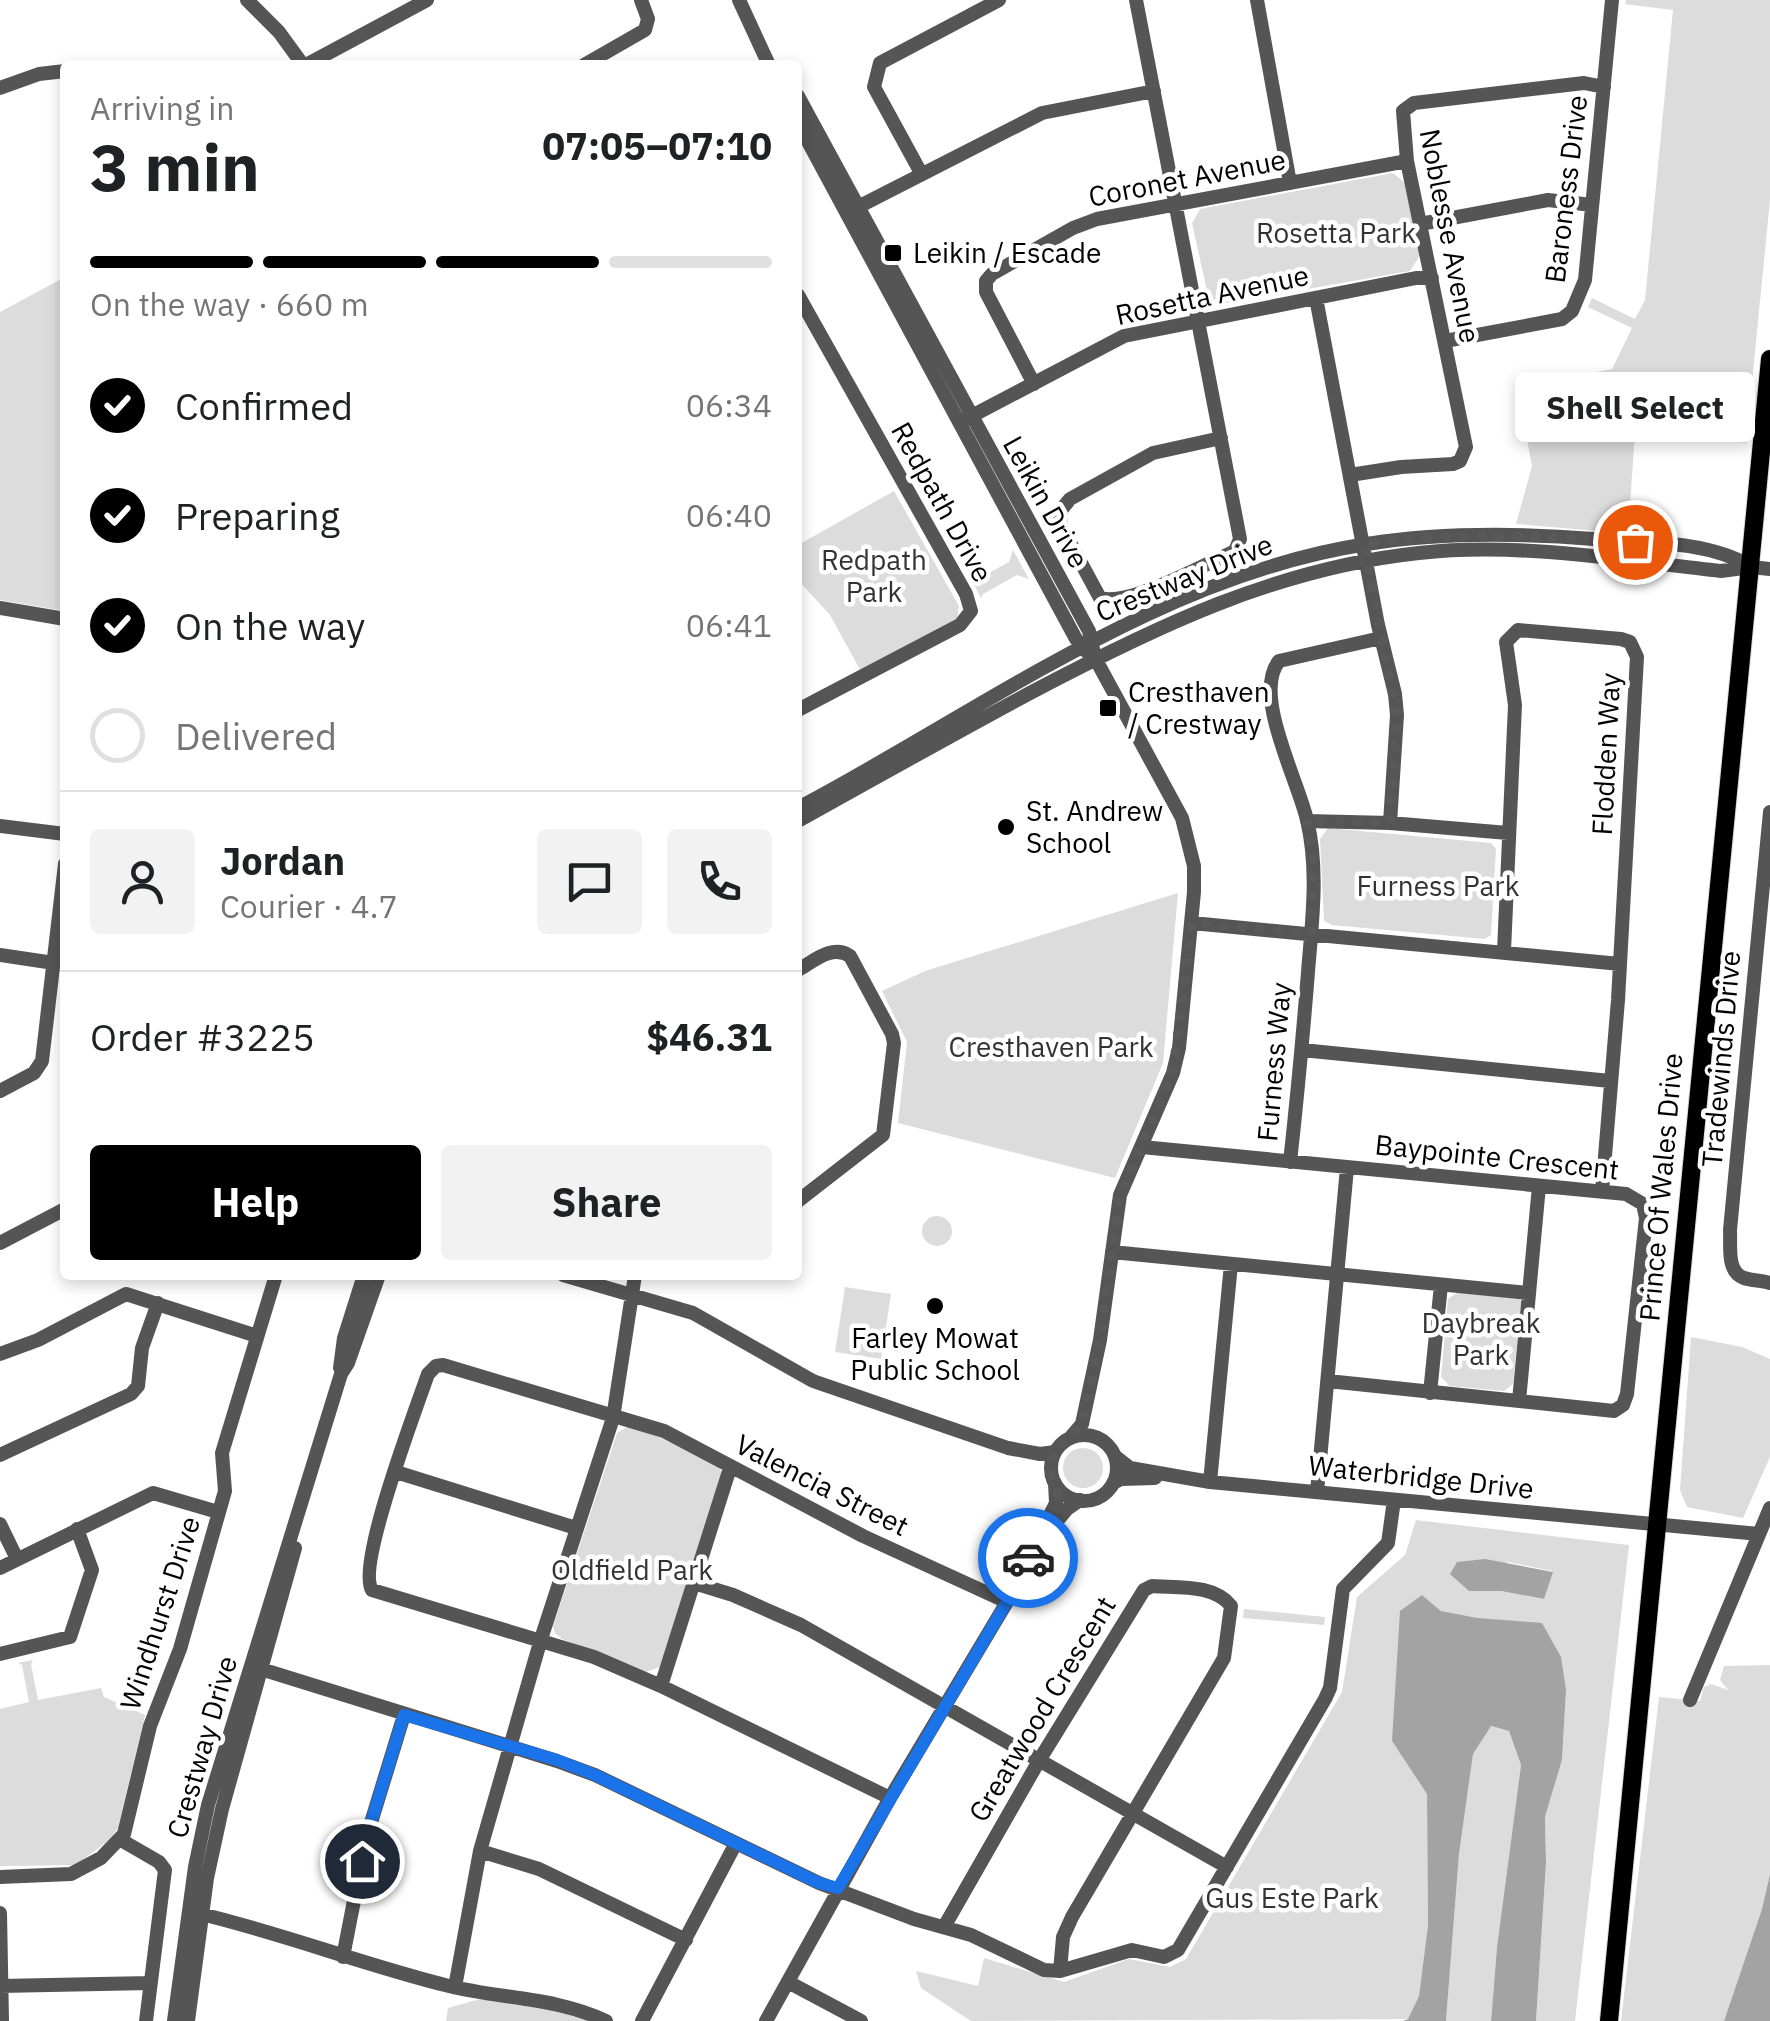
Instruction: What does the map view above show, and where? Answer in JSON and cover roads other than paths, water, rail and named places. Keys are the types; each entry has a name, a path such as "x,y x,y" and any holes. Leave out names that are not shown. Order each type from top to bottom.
{"main road":[{"name":"Prince Of Wales Drive","path":"1609,2021 1770,359"}],"street":[{"path":"246,0 279,32 300,60"},
{"path":"593,60 646,30 648,19 641,0"},
{"path":"921,173 874,87 880,63 1000,0"},
{"path":"1136,0 1200,321 1240,538 1235,551 1131,596 1118,600 1100,598 1061,526 1061,510 1070,499 1153,453 1221,438"},
{"path":"1257,0 1290,183"},
{"name":"Baroness Drive","path":"1445,341 1567,317 1585,280 1612,0"},
{"path":"313,60 418,2"},
{"path":"740,4 767,60"},
{"path":"740,4 775,60"},
{"path":"0,88 24,78 60,72"},
{"name":"Noblesse Avenue","path":"1350,475 1460,461 1466,447 1407,161 1402,111 1409,104 1584,84 1604,87"},
{"path":"852,210 1042,113 1154,90"},
{"name":"Leikin Drive","path":"802,104 852,210"},
{"name":"Leikin Drive","path":"802,129 852,210 1095,658"},
{"name":"Coronet Avenue","path":"1034,384 986,292 986,281 992,274 1072,228 1097,220 1407,161"},
{"path":"1420,224 1548,200 1592,205"},
{"name":"Rosetta Avenue","path":"966,419 1124,336 1432,278"},
{"path":"1316,298 1397,716 1390,822"},
{"name":"Redpath Drive","path":"802,303 966,594 970,610 960,625 802,708"},
{"name":"Crestway Drive","path":"802,819 1095,658 1222,600 1365,552 1425,537 1529,534 1686,547 1731,555 1750,566 1770,569"},
{"name":"Crestway Drive","path":"802,806 1087,645 1220,584 1286,562 1365,552"},
{"path":"0,608 60,617"},
{"name":"Flodden Way","path":"1504,951 1515,705 1506,647 1508,637 1518,630 1621,638 1630,642 1637,657 1620,964 1602,1192"},
{"name":"Furness Way","path":"1290,1162 1311,934 1313,859 1307,820 1276,734 1269,678 1279,660 1381,638"},
{"path":"580,1280 705,1318 813,1381 1008,1448 1040,1454 1054,1452 1082,1424 1100,1340 1120,1196 1164,1101 1179,1048 1194,866 1182,818 1095,658"},
{"name":"Tradewinds Drive","path":"1770,812 1763,958 1730,1230 1732,1265 1741,1277 1770,1284"},
{"path":"1307,820 1390,822 1508,833"},
{"path":"0,826 60,833"},
{"path":"0,1091 34,1073 42,1060 60,909"},
{"path":"1192,923 1620,964"},
{"path":"802,968 832,951 844,951 894,1043 883,1134 802,1198"},
{"path":"0,955 54,964"},
{"path":"1302,1050 1610,1081"},
{"name":"Baypointe Crescent","path":"1142,1147 1602,1192 1637,1198 1643,1204 1646,1218 1627,1394 1623,1405 1614,1411 1328,1382"},
{"path":"1318,1492 1348,1168"},
{"path":"1519,1402 1540,1186"},
{"path":"0,1242 60,1211"},
{"path":"1112,1252 1528,1293"},
{"path":"1210,1482 1230,1264"},
{"name":"Windhurst Drive","path":"121,1840 150,1726 180,1649 225,1491 222,1452 274,1280"},
{"name":"Crestway Drive","path":"174,2021 196,1912 257,1668 301,1524 305,1493 341,1374 344,1338 362,1280"},
{"name":"Crestway Drive","path":"341,1374 376,1280"},
{"path":"455,1988 480,1851 541,1639 612,1418 634,1280"},
{"path":"1430,1392 1441,1285"},
{"path":"0,1354 38,1340 126,1294 257,1336"},
{"path":"0,1455 132,1394 139,1380 142,1348 158,1303"},
{"name":"Valencia Street","path":"396,1472 428,1374 436,1366 664,1432 864,1536 1007,1602"},
{"path":"1033,1549 1067,1509 1080,1500 1100,1496 1113,1483 1116,1457 1092,1426 1090,1380"},
{"path":"1070,1438 1098,1438"},
{"path":"1008,1448 1053,1478 1061,1492 1080,1500"},
{"path":"766,2021 838,1888 1007,1602 1056,1503 1054,1452"},
{"name":"Waterbridge Drive","path":"1116,1457 1130,1468 1210,1482 1758,1534"},
{"path":"661,1686 730,1468"},
{"path":"576,1528 396,1472 373,1543 368,1576 372,1590 594,1657 890,1798"},
{"name":"Waterbridge Drive","path":"1113,1483 1181,1478"},
{"path":"0,1568 153,1493 218,1512"},
{"path":"257,1668 595,1775 819,1883 999,1947 1044,1970 1060,1971 1132,1950 1164,1957 1172,1955 1330,1688 1343,1589 1388,1543 1394,1500"},
{"path":"1690,1700 1770,1508"},
{"path":"0,1524 17,1558"},
{"path":"0,1654 70,1637 92,1570 77,1529"},
{"path":"694,1583 788,1619 1226,1867"},
{"name":"Greatwood Crescent","path":"944,1927 1040,1759 1144,1590 1152,1586 1211,1591 1223,1596 1230,1606 1224,1658 1063,1937 1060,1971"},
{"path":"344,1957 366,1839 404,1715"},
{"path":"0,1876 71,1874 87,1869 121,1840 159,1862 165,1870 146,2021"},
{"path":"642,2021 736,1843"},
{"path":"480,1851 539,1869 686,1940"},
{"path":"196,1912 455,1988 578,2008 606,2021"},
{"name":"Crestway Drive","path":"188,2021 196,1912"},
{"path":"0,1913 2,2021"},
{"path":"788,1982 861,2021"},
{"path":"1,1986 150,1983"}],"place":[{"name":"Leikin / Escade","path":"893,253"},
{"name":"Shell Select","path":"1635,542"},
{"name":"Cresthaven / Crestway","path":"1108,708"},
{"name":"St. Andrew School","path":"1006,827"},
{"name":"Farley Mowat Public School","path":"935,1306"}],"park label":[{"name":"Rosetta Park","path":"1336,233"},
{"name":"Redpath Park","path":"874,576"},
{"name":"Furness Park","path":"1438,886"},
{"name":"Cresthaven Park","path":"1051,1047"},
{"name":"Daybreak Park","path":"1481,1339"},
{"name":"Oldfield Park","path":"632,1570"},
{"name":"Gus Este Park","path":"1292,1898"}]}
